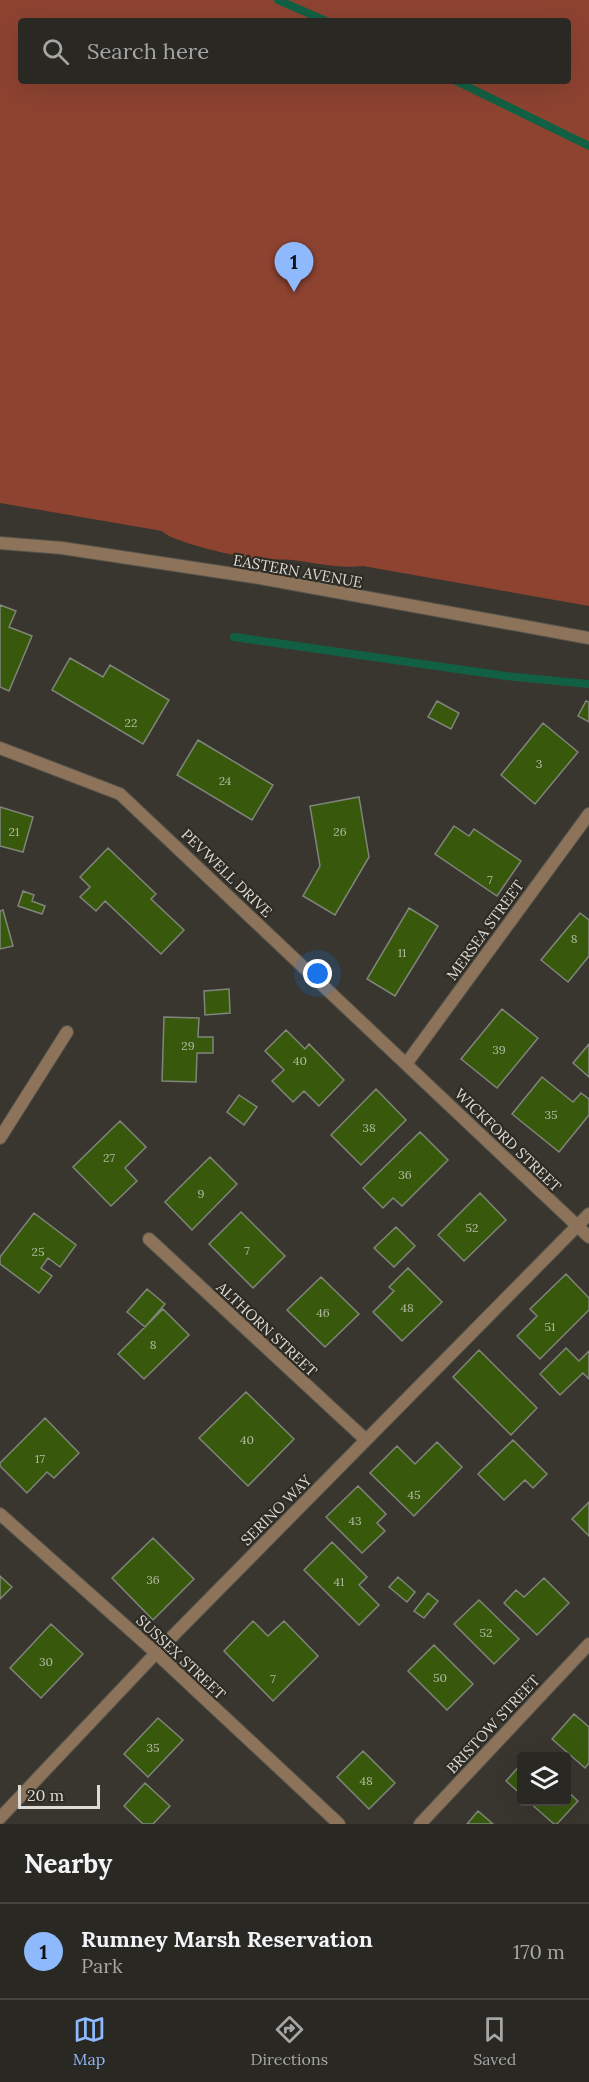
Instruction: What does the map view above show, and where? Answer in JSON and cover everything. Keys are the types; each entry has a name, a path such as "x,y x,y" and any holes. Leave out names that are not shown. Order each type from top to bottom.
{"street":[{"name":"EASTERN AVENUE","path":"0,543 62,548 260,578 589,638"},
{"name":"PEVWELL DRIVE","path":"0,748 120,794 406,1064"},
{"name":"MERSEA STREET","path":"406,1064 589,814"},
{"path":"0,1138 67,1032"},
{"name":"WICKFORD STREET","path":"406,1064 589,1238"},
{"name":"SERINO WAY","path":"0,1818 156,1653 589,1214"},
{"name":"ALTHORN STREET","path":"149,1239 366,1440"},
{"name":"SUSSEX STREET","path":"0,1514 156,1653 339,1824"},
{"name":"BRISTOW STREET","path":"420,1824 588,1648"}],"shaded area":[{"path":"0,0 589,0 589,606 363,566 247,558 178,540 162,531 0,503"}],"building":[{"path":"0,605 16,611 9,627 32,636 9,691 0,687"},
{"path":"70,658 103,677 110,665 169,700 143,744 52,690"},
{"path":"437,701 459,713 451,729 428,717"},
{"path":"586,701 589,702 589,722 578,716"},
{"path":"543,723 578,752 535,804 501,775"},
{"path":"198,740 273,785 252,820 177,775"},
{"path":"359,797 369,857 335,915 303,896 320,866 310,806"},
{"path":"0,807 33,817 23,852 0,846"},
{"path":"454,826 469,836 474,829 521,861 497,896 435,854"},
{"path":"108,848 156,894 151,899 184,930 161,954 105,901 96,911 80,897 90,887 80,877"},
{"path":"23,891 34,895 32,901 45,906 42,914 18,906"},
{"path":"409,908 438,926 395,996 367,979"},
{"path":"3,910 13,946 0,949 0,911"},
{"path":"580,913 589,920 589,956 568,982 541,960"},
{"path":"229,989 230,1013 205,1015 204,991"},
{"path":"502,1009 538,1038 497,1088 461,1059"},
{"path":"164,1017 199,1018 198,1037 213,1037 213,1053 197,1053 196,1082 162,1081"},
{"path":"286,1030 305,1049 309,1044 344,1080 319,1106 304,1091 293,1102 272,1081 284,1070 265,1051"},
{"path":"589,1044 589,1077 573,1063"},
{"path":"542,1077 573,1102 581,1093 589,1099 589,1115 559,1152 512,1114"},
{"path":"376,1089 406,1120 361,1165 331,1135"},
{"path":"239,1095 257,1107 244,1125 227,1112"},
{"path":"120,1121 146,1147 125,1168 137,1181 111,1206 73,1167"},
{"path":"420,1132 448,1160 402,1206 393,1198 383,1208 363,1188"},
{"path":"210,1157 237,1184 192,1230 165,1202"},
{"path":"480,1193 506,1220 464,1261 438,1235"},
{"path":"241,1212 285,1256 253,1288 209,1244"},
{"path":"34,1213 76,1245 60,1267 48,1258 41,1268 52,1276 39,1293 0,1264 0,1257"},
{"path":"396,1227 415,1246 394,1267 374,1248"},
{"path":"408,1268 442,1302 402,1341 373,1312 394,1291 389,1287"},
{"path":"566,1274 589,1298 589,1310 540,1359 517,1336 537,1316 530,1309"},
{"path":"321,1277 359,1314 325,1347 287,1310"},
{"path":"147,1289 165,1304 145,1327 127,1312"},
{"path":"163,1309 189,1335 144,1379 118,1354"},
{"path":"566,1348 579,1361 589,1351 589,1379 583,1373 560,1395 540,1374"},
{"path":"479,1350 537,1408 511,1435 453,1377"},
{"path":"246,1392 294,1439 248,1486 199,1438"},
{"path":"45,1418 79,1453 54,1478 47,1472 27,1493 0,1466 0,1463"},
{"path":"513,1440 547,1474 533,1488 525,1480 504,1500 478,1474"},
{"path":"437,1442 462,1467 414,1516 370,1473 397,1446 415,1464"},
{"path":"358,1486 386,1514 377,1523 385,1531 362,1553 326,1517"},
{"path":"589,1502 589,1536 572,1519"},
{"path":"153,1538 194,1579 153,1620 112,1578"},
{"path":"332,1542 367,1577 359,1585 379,1605 359,1625 304,1570"},
{"path":"0,1576 12,1587 0,1599"},
{"path":"398,1577 415,1592 407,1602 389,1587"},
{"path":"544,1578 569,1603 537,1635 504,1603 516,1590 524,1597"},
{"path":"428,1593 438,1601 424,1618 414,1611"},
{"path":"479,1600 519,1639 494,1664 454,1624"},
{"path":"253,1621 268,1636 284,1621 318,1656 273,1701 224,1651"},
{"path":"51,1624 83,1654 41,1698 10,1668"},
{"path":"434,1645 473,1684 447,1710 408,1671"},
{"path":"574,1714 589,1727 589,1763 585,1768 571,1756 571,1752 567,1752 552,1739"},
{"path":"158,1718 183,1740 148,1777 124,1754"},
{"path":"363,1751 395,1783 369,1809 337,1777"},
{"path":"517,1769 517,1791 506,1781"},
{"path":"145,1783 170,1806 153,1824 143,1824 124,1806"},
{"path":"571,1795 578,1801 557,1824 554,1824 534,1806 571,1806"},
{"path":"478,1811 493,1824 467,1824"}],"waterway":[{"path":"278,0 319,18"},
{"path":"462,84 589,146"},
{"path":"234,637 506,676 589,684"}],"place":[{"name":"Rumney Marsh Reservation","path":"294,292"}]}
